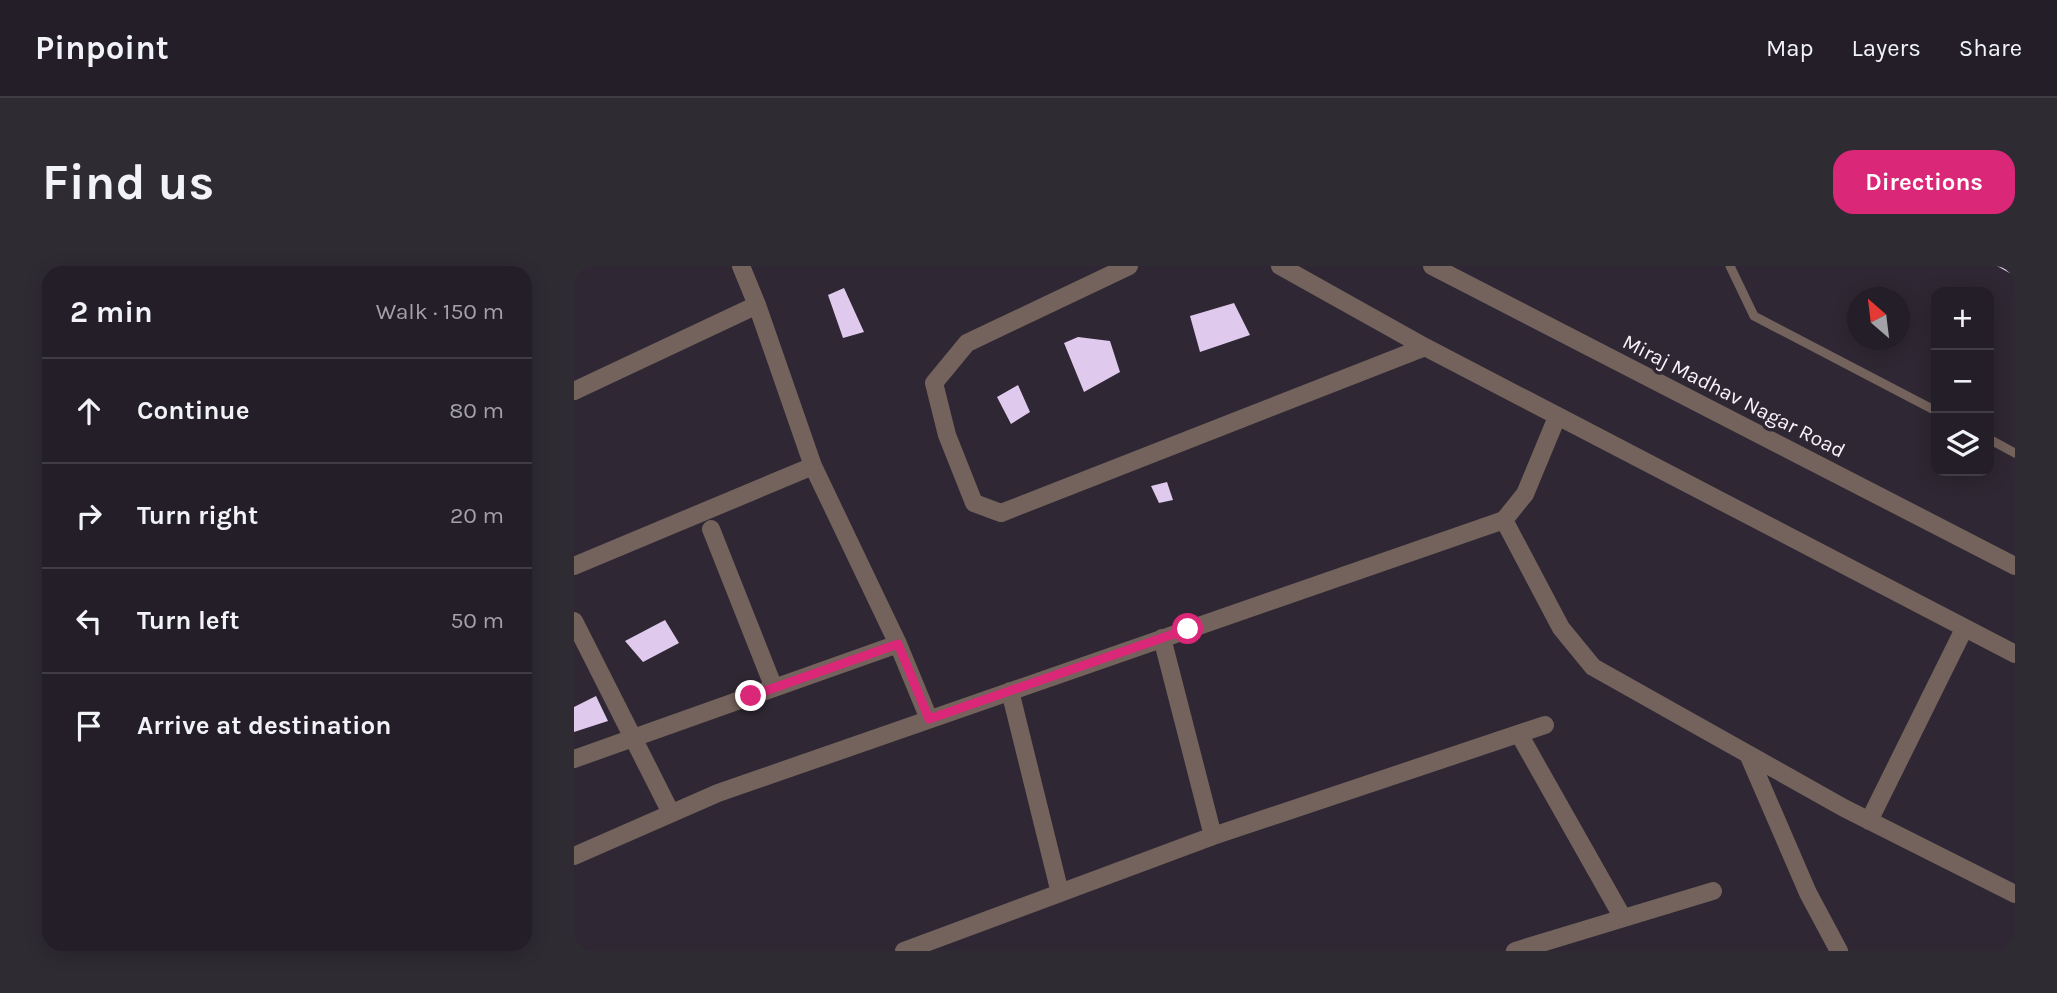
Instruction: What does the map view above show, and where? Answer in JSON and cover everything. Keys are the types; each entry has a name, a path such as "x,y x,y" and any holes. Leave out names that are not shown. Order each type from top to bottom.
{"street":[{"path":"741,266 813,466 898,644 929,719"},
{"path":"1129,266 967,343 934,383 947,435 974,503 1001,513 1425,347"},
{"path":"1280,266 1425,347 2015,654"},
{"name":"Miraj Madhav Nagar Road","path":"1432,266 2015,566"},
{"path":"574,391 757,305"},
{"path":"574,856 718,793 1504,520 1525,494 1557,416"},
{"path":"574,566 813,466"},
{"path":"1504,520 1562,628 1593,667 1869,821 2015,894"},
{"path":"711,529 774,688"},
{"path":"574,621 671,813"},
{"path":"1869,821 1964,629"},
{"path":"1162,638 1213,836"},
{"path":"574,759 898,644"},
{"path":"1010,691 1060,893"},
{"path":"904,951 1213,836 1545,726"},
{"path":"1519,734 1623,918"},
{"path":"1748,754 1808,893 1839,951"},
{"path":"1515,951 1713,891"}],"lane":[{"path":"1730,266 1754,316 1931,408"},
{"path":"1994,442 2015,453"}],"building":[{"path":"1997,266 2015,266 2015,276"},
{"path":"844,288 864,332 843,338 828,295"},
{"path":"1234,303 1250,335 1200,352 1190,316"},
{"path":"1078,337 1110,341 1120,372 1084,392 1064,343"},
{"path":"1018,385 1030,412 1011,424 997,397"},
{"path":"1167,482 1173,500 1159,503 1151,486"},
{"path":"665,620 679,643 643,662 625,641"},
{"path":"596,696 608,721 574,732 574,707"}],"route":[{"path":"751,696 898,644 929,719 1188,629"}]}
